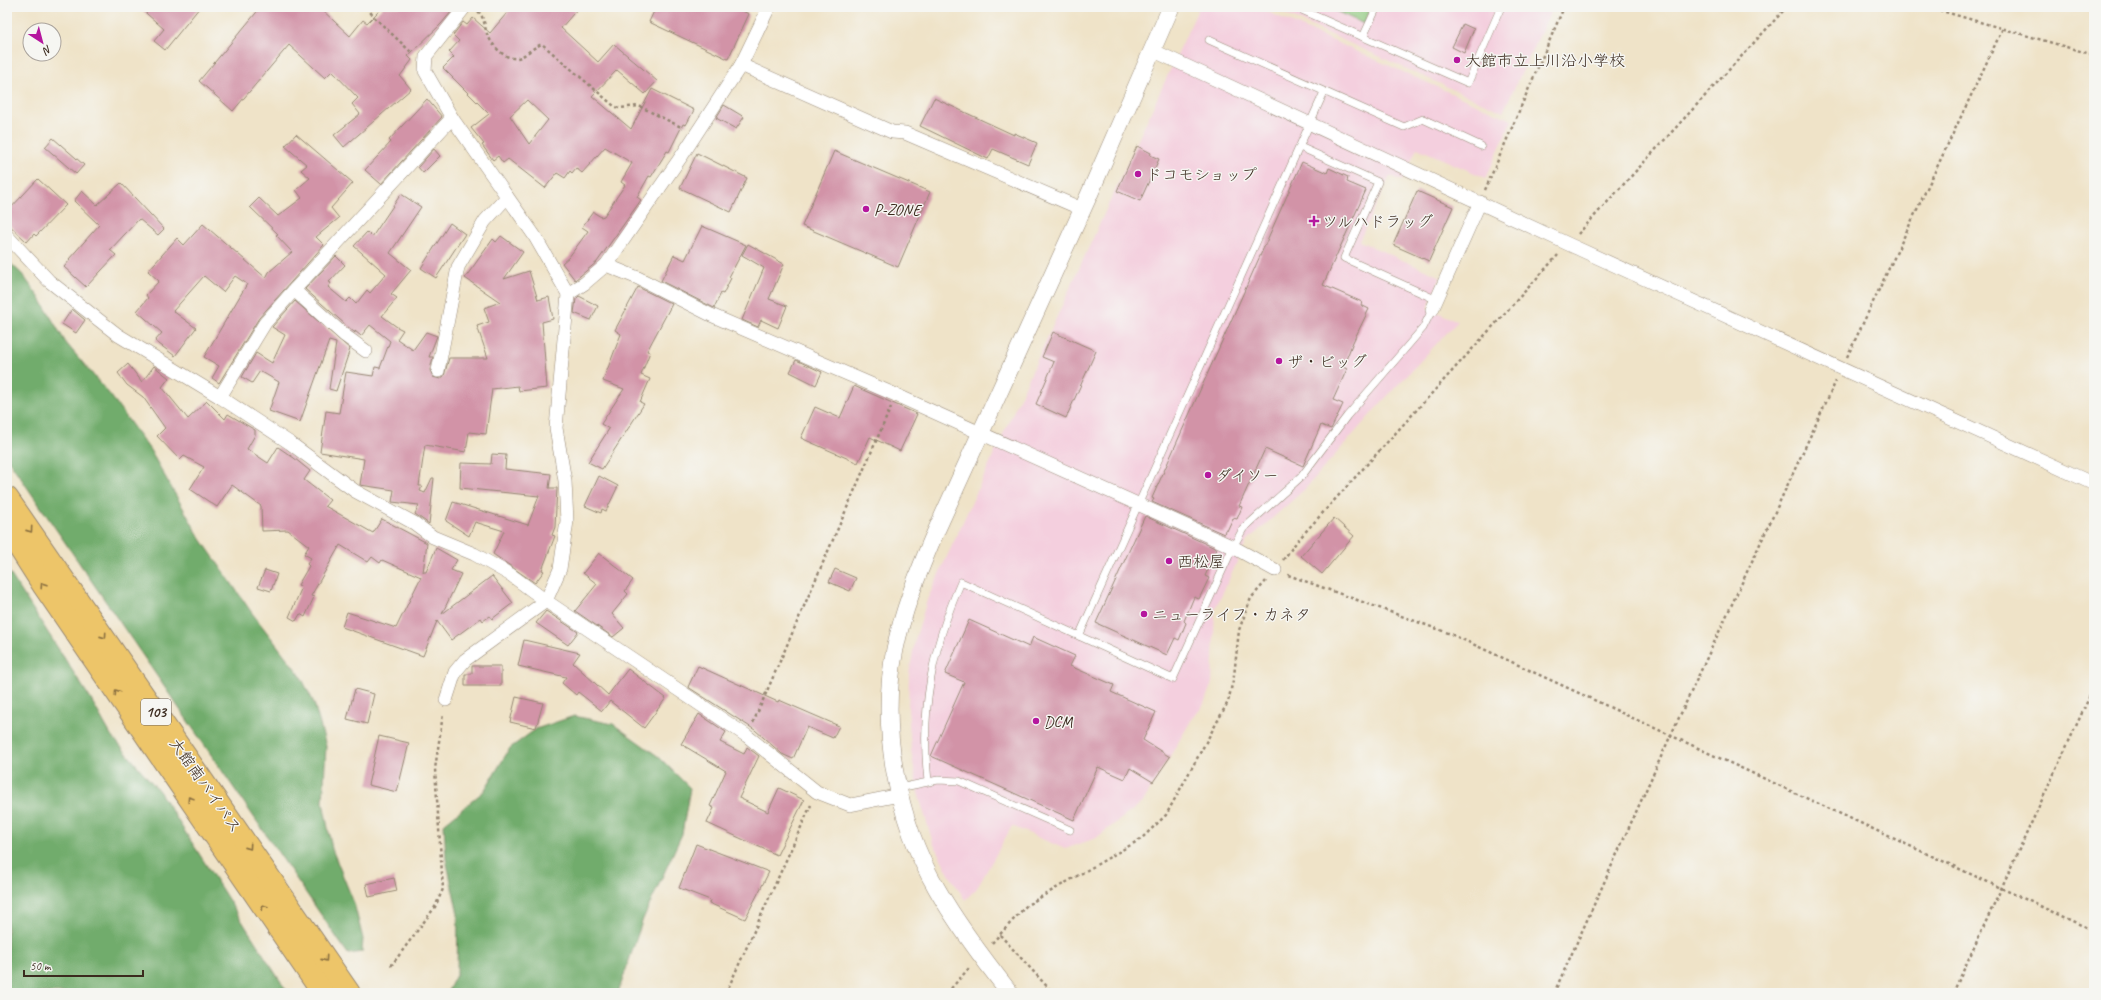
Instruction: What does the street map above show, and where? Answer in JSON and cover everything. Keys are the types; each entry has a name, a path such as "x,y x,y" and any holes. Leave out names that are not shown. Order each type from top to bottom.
{"highway":[{"name":"大館南バイパス","path":"7,498 349,993"},
{"name":"大館南バイパス","path":"7,528 49,592 323,993"}],"street":[{"path":"446,700 455,672 465,660 546,601 560,569 567,521 565,481 556,428 568,294 534,235 452,118 425,70 426,56 465,7"},
{"path":"568,294 585,283 606,265 696,134 741,65 770,7"},
{"path":"1010,993 981,956 936,888 914,840 900,791 892,743 890,697 891,672 899,632 917,576 1171,7"},
{"path":"1152,50 1568,244 2094,484"},
{"path":"741,65 892,132 905,133 1082,209"},
{"path":"220,397 265,324 294,290 452,118"},
{"path":"438,371 458,267 486,221 507,197"},
{"path":"1434,305 1480,202"},
{"path":"7,236 49,281 118,335 220,397 290,443 355,491 414,523 433,537 474,554 511,575 546,601 747,736 817,792 850,805 900,791"},
{"path":"606,265 638,278 711,315 896,395 1233,547 1275,570"},
{"path":"294,290 344,335 366,351"}],"lane":[{"path":"1295,7 1468,83 1501,7"},
{"path":"1363,37 1377,7"},
{"path":"1209,40 1404,127 1423,119 1481,146"},
{"path":"1079,636 1324,92"},
{"path":"928,781 925,724 929,679 939,637 960,582 1173,679 1233,547 1243,529 1301,477 1346,416 1423,328 1434,305 1344,258 1378,182 1300,147"},
{"path":"900,791 928,781 948,779 959,781 1070,830"}],"path":[{"path":"366,7 373,16 425,65"},
{"path":"474,7 482,15 486,23 487,33 502,54 508,57 520,57 542,44 614,106 619,108 639,106 696,134"},
{"path":"1480,202 1564,7"},
{"path":"1777,7 1784,10"},
{"path":"1053,993 1000,934 1027,905 1141,839 1166,816 1228,702 1234,676 1239,630 1251,598 1298,540 1568,244 1784,10 1793,7"},
{"path":"1928,7 2094,55"},
{"path":"1554,993 1670,737 1841,369 2003,28"},
{"path":"747,736 876,437 896,395"},
{"path":"1275,570 1450,634 2094,932"},
{"path":"1953,993 2094,687"},
{"path":"391,966 435,907 443,889 435,769 438,738 446,700"},
{"path":"726,993 817,792"},
{"path":"947,993 981,956"}],"shaded area":[{"path":"1199,7 1257,7 1512,120 1486,178 1417,148 1402,181 1390,176 1359,241 1441,277 1427,308 1458,321 1380,404 1305,489 1247,541 1215,609 1212,683 1203,706 1192,719 1143,802 1096,838 1065,849 1012,826 977,888 965,900 950,876 933,843 918,793 911,750 908,710 909,674 915,640 927,600"},
{"name":"大館市立上川沿小学校","path":"1269,7 1553,7 1503,112"}],"green space":[{"path":"1327,7 1372,7 1364,24"},
{"path":"7,260 22,274 39,297 66,343 111,396 150,450 199,536 252,613 300,675 314,703 326,746 323,802 332,849 354,903 363,939 362,952 348,954 7,458"},
{"path":"7,569 90,698 111,735 159,791 288,993 7,993"},
{"path":"574,716 613,724 659,757 690,788 682,834 643,919 618,993 447,993 457,973 458,914 446,859 444,824 484,791 510,748 536,729"}],"building":[{"path":"139,7 200,7 165,50 154,41 164,29"},
{"path":"261,7 319,7 350,36 363,20 367,23 383,7 448,7 452,11 441,24 408,56 412,60 400,76 411,89 344,147 334,135 360,114 352,104 358,98 332,71 325,78 289,45 233,111 199,81"},
{"path":"512,7 579,7 561,28 598,62 614,44 657,81 645,94 617,70 592,96 631,129 652,89 694,110 686,125 683,124 669,152 667,151 651,177 649,176 637,197 641,200 597,262 575,280 562,263 569,257 588,231 582,227 593,212 601,217 604,216 625,185 621,182 632,163 605,147 582,173 576,168 572,173 570,171 565,178 557,173 545,188 508,159 503,163 498,156 493,160 482,145 484,144 471,128 489,114 443,68 454,57 449,52 459,41 453,35 463,22 467,25 473,18 490,33","holes":["527,100 548,120 529,144 510,116"]},
{"path":"656,7 733,7 749,14 728,59 649,22"},
{"path":"1463,24 1474,29 1464,53 1452,47"},
{"path":"934,98 1014,135 1014,133 1037,143 1028,164 993,149 988,159 920,126"},
{"path":"427,99 442,117 381,184 365,170 391,142 389,140"},
{"path":"724,105 744,117 736,129 716,118"},
{"path":"296,134 353,183 331,208 339,218 316,237 324,245 259,318 219,383 212,378 219,366 204,357 247,284 235,276 223,292 204,276 173,311 196,328 175,356 155,341 162,333 137,311 148,298 146,295 159,281 148,271 177,238 184,245 203,224 266,278 269,272 292,252 276,235 278,234 250,207 259,198 278,216 302,198 296,190 310,178 301,170 307,165 285,146"},
{"path":"53,138 84,165 76,174 45,147"},
{"path":"1137,146 1159,159 1140,201 1117,191"},
{"path":"434,149 440,156 423,173 418,167"},
{"name":"P-ZONE","path":"834,151 930,192 898,267 802,226"},
{"path":"697,153 747,178 731,212 680,188"},
{"path":"1302,162 1327,173 1329,168 1348,177 1347,182 1366,190 1323,285 1362,302 1361,305 1369,309 1343,367 1347,369 1333,400 1343,404 1331,429 1321,425 1303,466 1265,449 1239,506 1242,507 1237,519 1233,518 1224,534 1152,502 1154,499 1152,498"},
{"path":"38,179 66,205 36,236 34,234 27,242 7,223 7,212"},
{"path":"121,183 164,229 158,235 139,219 110,250 116,255 86,287 64,267 70,260 69,259 99,225 74,201 82,191 97,205"},
{"path":"1417,191 1453,207 1429,261 1393,245"},
{"path":"401,194 421,207 390,253 411,270 391,294 397,298 382,316 403,330 397,339 413,350 426,332 437,336 429,357 433,357 430,370 433,377 440,379 444,376 449,358 488,358 477,326 489,322 484,308 500,302 465,278 493,239 496,242 501,236 523,252 504,279 529,271 538,300 549,297 553,319 542,322 547,388 519,391 518,386 492,389 486,434 469,432 466,452 425,445 419,486 422,486 420,491 425,493 432,478 434,478 429,524 415,514 419,505 392,502 394,490 360,485 364,459 320,452 326,411 339,413 346,372 373,376 375,367 380,368 390,341 370,325 361,336 355,331 355,333 305,289 336,256 345,265 329,282 331,283 328,287 346,302 350,298 356,304 367,290 370,293 386,274 354,246 367,232 372,237"},
{"path":"450,223 465,234 436,278 421,268"},
{"path":"702,226 746,245 729,277 731,278 723,294 721,293 714,308 661,281 674,255 685,260"},
{"path":"748,244 784,264 769,299 787,306 778,328 761,320 758,327 742,320 764,268 742,255"},
{"path":"638,287 672,304 647,351 650,352 641,375 650,379 640,402 644,404 602,469 588,462 609,429 601,424 624,389 603,381 621,334 615,330"},
{"path":"579,296 598,306 591,320 574,313 576,299"},
{"path":"295,301 350,349 336,391 329,389 336,343 329,341 300,422 269,411 279,382 260,371 252,383 242,377 256,353 272,363 285,335 272,327"},
{"path":"72,309 85,320 76,333 62,324"},
{"path":"1053,332 1096,351 1066,418 1036,404 1054,362 1042,357"},
{"path":"796,360 822,372 816,385 790,372"},
{"path":"128,364 142,382 154,366 169,378 162,387 188,419 207,401 225,419 228,414 255,430 255,435 247,449 268,463 278,447 294,458 310,471 304,480 330,500 325,506 373,533 382,519 427,543 423,572 426,572 436,548 457,560 451,570 461,574 442,614 492,576 513,603 492,619 490,616 483,621 481,618 451,640 437,621 423,656 342,627 347,612 396,628 421,577 382,560 380,563 372,557 368,562 340,545 311,596 314,597 305,617 300,614 296,621 289,617 302,587 298,585 309,566 307,564 311,558 304,554 309,546 288,530 262,531 261,506 232,485 217,507 190,489 204,467 184,456 180,460 157,436 165,428 143,397 127,385 118,373"},
{"path":"854,386 917,414 900,451 870,437 858,463 801,438 815,407 840,418"},
{"path":"492,454 506,455 505,469 551,474 549,488 557,488 555,527 552,535 555,536 542,570 544,571 535,583 493,554 504,531 475,522 469,536 446,521 453,502 528,525 539,496 460,488 461,463 491,464"},
{"path":"599,476 618,486 606,511 602,509 601,513 585,506"},
{"path":"1145,516 1217,549 1205,576 1209,578 1199,599 1194,597 1184,621 1186,623 1179,640 1175,638 1167,655 1096,623"},
{"path":"1334,518 1354,536 1322,574 1301,556"},
{"path":"599,553 633,580 625,591 628,594 612,614 624,628 613,637 575,611 597,584 583,573"},
{"path":"835,569 856,578 850,591 829,582"},
{"path":"265,570 277,574 271,591 258,587"},
{"path":"546,611 578,632 568,645 536,623"},
{"path":"969,620 1029,647 1033,637 1075,656 1070,666 1114,685 1111,692 1156,712 1143,740 1170,757 1153,782 1130,768 1125,779 1098,767 1074,820 931,756 964,682 945,674"},
{"path":"524,640 580,653 573,663 608,695 628,669 666,698 644,728 610,701 602,711 578,692 576,695 562,683 566,677 518,666"},
{"path":"472,666 501,666 501,686 465,686 465,674 472,674"},
{"path":"698,666 778,702 779,700 839,726 833,738 807,727 793,759 782,754 755,730 688,687"},
{"path":"355,689 374,694 367,724 347,719"},
{"path":"516,697 543,703 536,728 510,722"},
{"path":"699,714 726,732 720,742 744,754 747,747 759,756 739,798 768,812 779,788 804,800 777,855 707,823 714,808 710,806 726,771 681,744"},
{"path":"379,736 409,743 397,792 368,785"},
{"path":"696,844 769,872 745,919 709,903 710,900 679,888"},
{"path":"394,878 397,891 369,897 366,884"}],"place":[{"name":"大館市立上川沿小学校","path":"1457,60"},
{"name":"ドコモショップ","path":"1138,174"},
{"name":"P-ZONE","path":"866,209"},
{"name":"ツルハドラッグ","path":"1314,221"},
{"name":"ザ・ビッグ","path":"1279,361"},
{"name":"ダイソー","path":"1208,475"},
{"name":"西松屋","path":"1169,561"},
{"name":"ニューライフ・カネタ","path":"1144,614"},
{"name":"DCM","path":"1036,721"}]}
